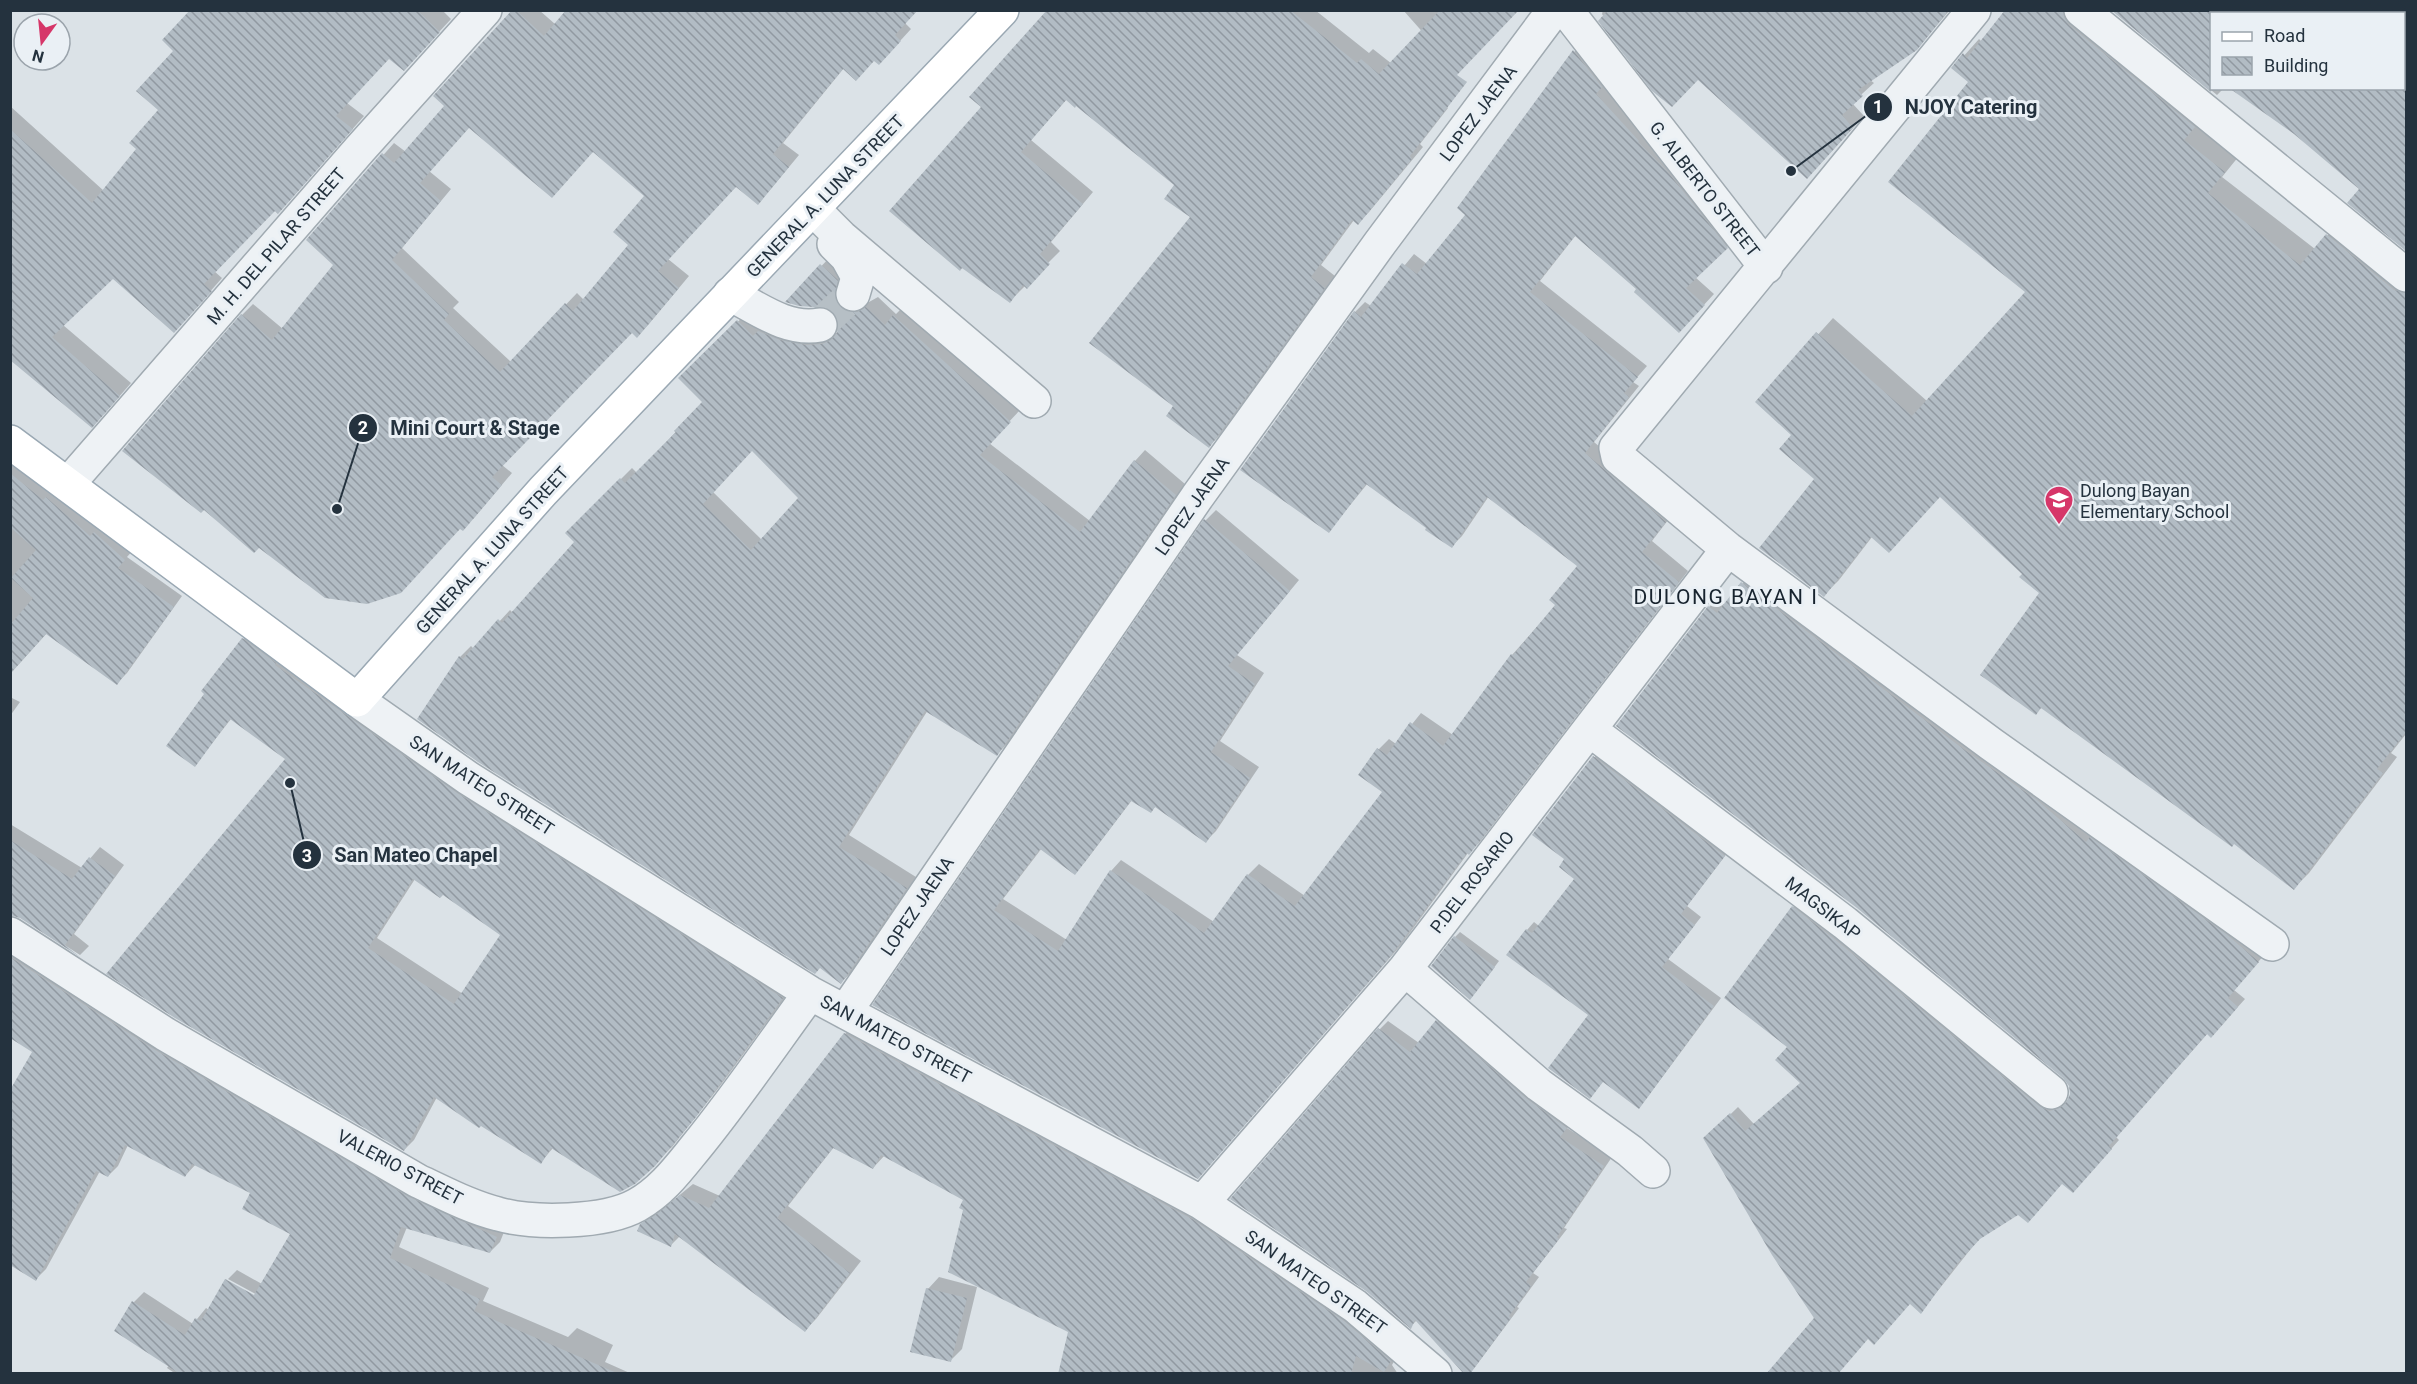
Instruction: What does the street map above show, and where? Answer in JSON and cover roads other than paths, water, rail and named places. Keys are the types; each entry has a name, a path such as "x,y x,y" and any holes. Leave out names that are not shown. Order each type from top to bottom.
{"main road":[{"name":"GENERAL A. LUNA STREET","path":"357,700 543,491 1002,10"},
{"path":"10,442 357,700"}],"street":[{"name":"M. H. DEL PILAR STREET","path":"69,484 360,149 485,10"},
{"name":"LOPEZ JAENA","path":"845,1012 1197,497 1380,243 1554,10"},
{"name":"G. ALBERTO STREET","path":"1566,10 1766,267 1616,448 1618,457 1728,549"},
{"path":"1766,267 1974,10"},
{"path":"2080,10 2406,275"},
{"path":"809,212 847,257 858,277 853,294"},
{"path":"809,212 1034,401"},
{"path":"730,294 787,324 804,328 820,325"},
{"path":"1728,549 1991,744 2271,944"},
{"name":"P.DEL ROSARIO","path":"1202,1203 1405,969 1728,549"},
{"name":"SAN MATEO STREET","path":"357,700 468,778 810,993 1202,1203 1355,1306 1436,1374"},
{"name":"MAGSIKAP","path":"1590,730 1845,923 2051,1092"},
{"name":"VALERIO STREET","path":"10,934 165,1034 418,1181 500,1215 553,1220 594,1218 636,1206 663,1186 719,1119 810,993"},
{"path":"1405,969 1539,1085 1653,1171"}],"tunnel":[{"path":"820,325 853,294"}],"place":[{"name":"NJOY Catering","path":"1791,171"},
{"name":"Mini Court & Stage","path":"337,509"},
{"name":"Dulong Bayan Elementary School","path":"2059,526"},
{"name":"San Mateo Chapel","path":"290,783"}],"district":[{"name":"DULONG BAYAN I","path":"1726,597"}]}
